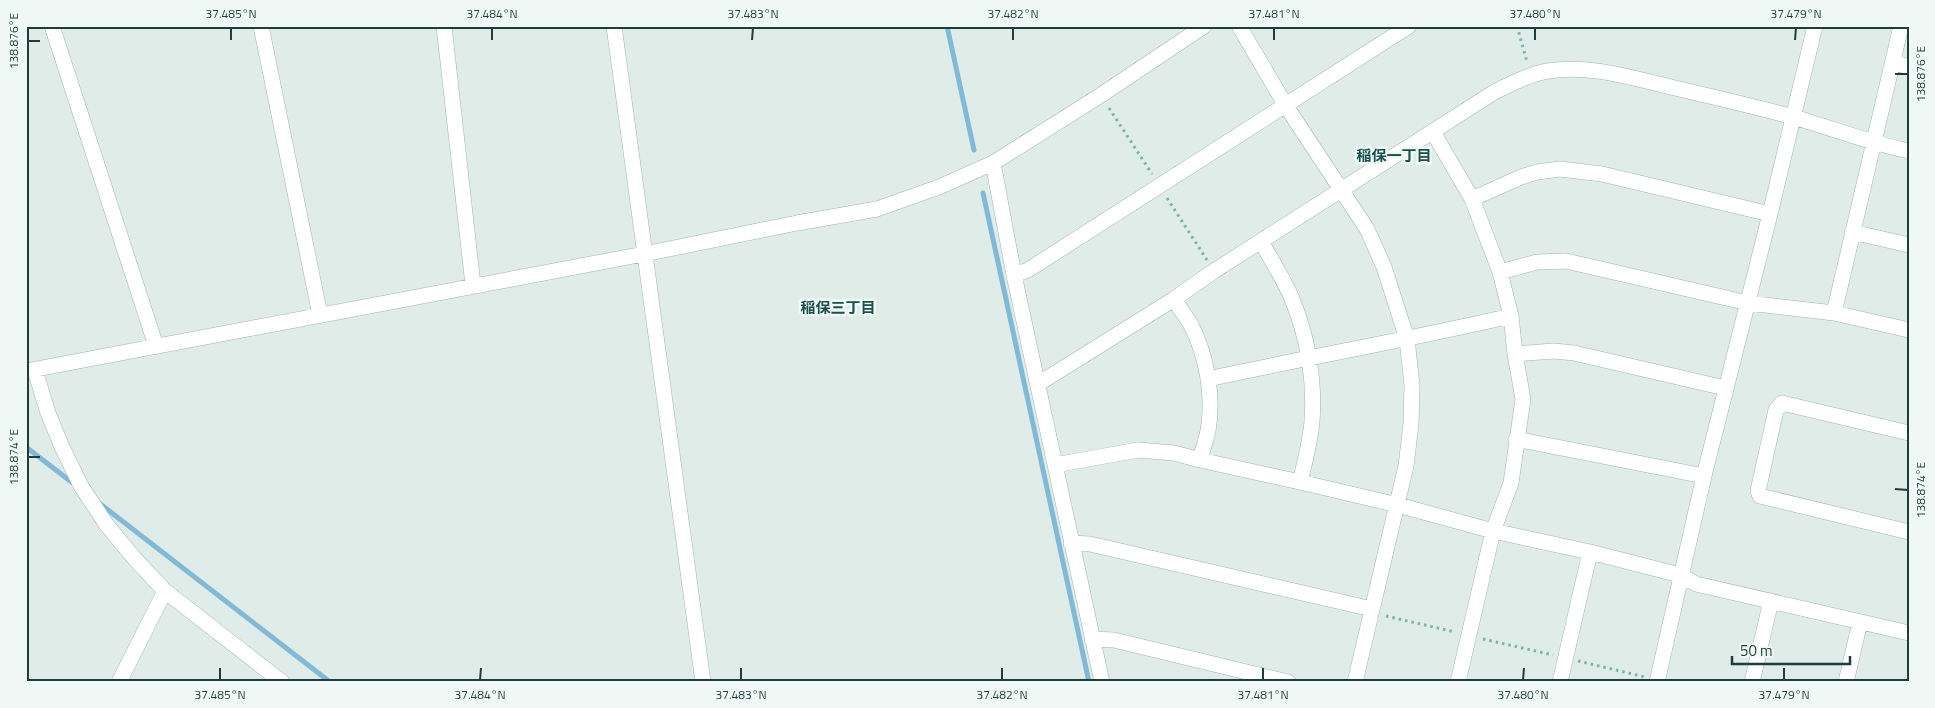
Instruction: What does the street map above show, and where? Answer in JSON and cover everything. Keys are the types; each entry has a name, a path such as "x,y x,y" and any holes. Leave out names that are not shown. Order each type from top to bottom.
{"street":[{"path":"52,26 156,346"},
{"path":"260,26 320,315"},
{"path":"444,26 473,285"},
{"path":"614,26 703,682"},
{"path":"282,682 165,591 106,524 81,486 62,448 31,370 877,209 939,188 993,163 1101,95 1204,26"},
{"path":"1239,26 1286,106 1367,229 1384,267 1407,339 1412,385 1411,424 1406,466 1355,682"},
{"path":"1014,275 1028,270 1409,26"},
{"path":"1658,681 1680,575 1815,26"},
{"path":"1834,313 1901,26"},
{"path":"1893,62 1909,67"},
{"path":"1038,384 1174,299 1496,91 1531,75 1570,69 1629,77 1793,117 1909,152"},
{"path":"1433,132 1472,199 1500,272 1511,316 1523,399 1511,482 1494,531 1458,682"},
{"path":"993,163 1014,275 1102,682"},
{"path":"1472,199 1521,177 1537,172 1560,169 1602,174 1770,214"},
{"path":"1852,232 1909,245"},
{"path":"1261,242 1292,298 1301,326 1313,388 1312,422 1300,482"},
{"path":"1500,272 1537,262 1566,260 1748,302 1834,313 1909,330"},
{"path":"1174,299 1191,326 1208,379 1210,404 1208,430 1200,460"},
{"path":"1208,379 1511,316"},
{"path":"1515,354 1554,351 1574,353 1725,388"},
{"path":"1909,433 1782,403 1776,410 1758,491 1760,496 1909,532"},
{"path":"1516,439 1704,476"},
{"path":"1055,465 1138,450 1174,453 1398,505 1494,531 1590,552 1680,575 1696,584 1909,633"},
{"path":"1071,543 1090,544 1372,609"},
{"path":"1560,682 1590,552"},
{"path":"119,682 165,591"},
{"path":"1752,682 1771,601"},
{"path":"1846,682 1860,622"},
{"path":"1092,639 1114,640 1288,682"}],"path":[{"path":"1517,26 1531,75"},
{"path":"1372,609 1384,616 1658,681"}],"waterway":[{"path":"947,26 974,150"},
{"path":"983,193 1089,682"},
{"path":"26,447 74,484"},
{"path":"99,503 330,682"}],"district":[{"name":"稲保一丁目","path":"1394,155"},
{"name":"稲保三丁目","path":"838,307"}]}
